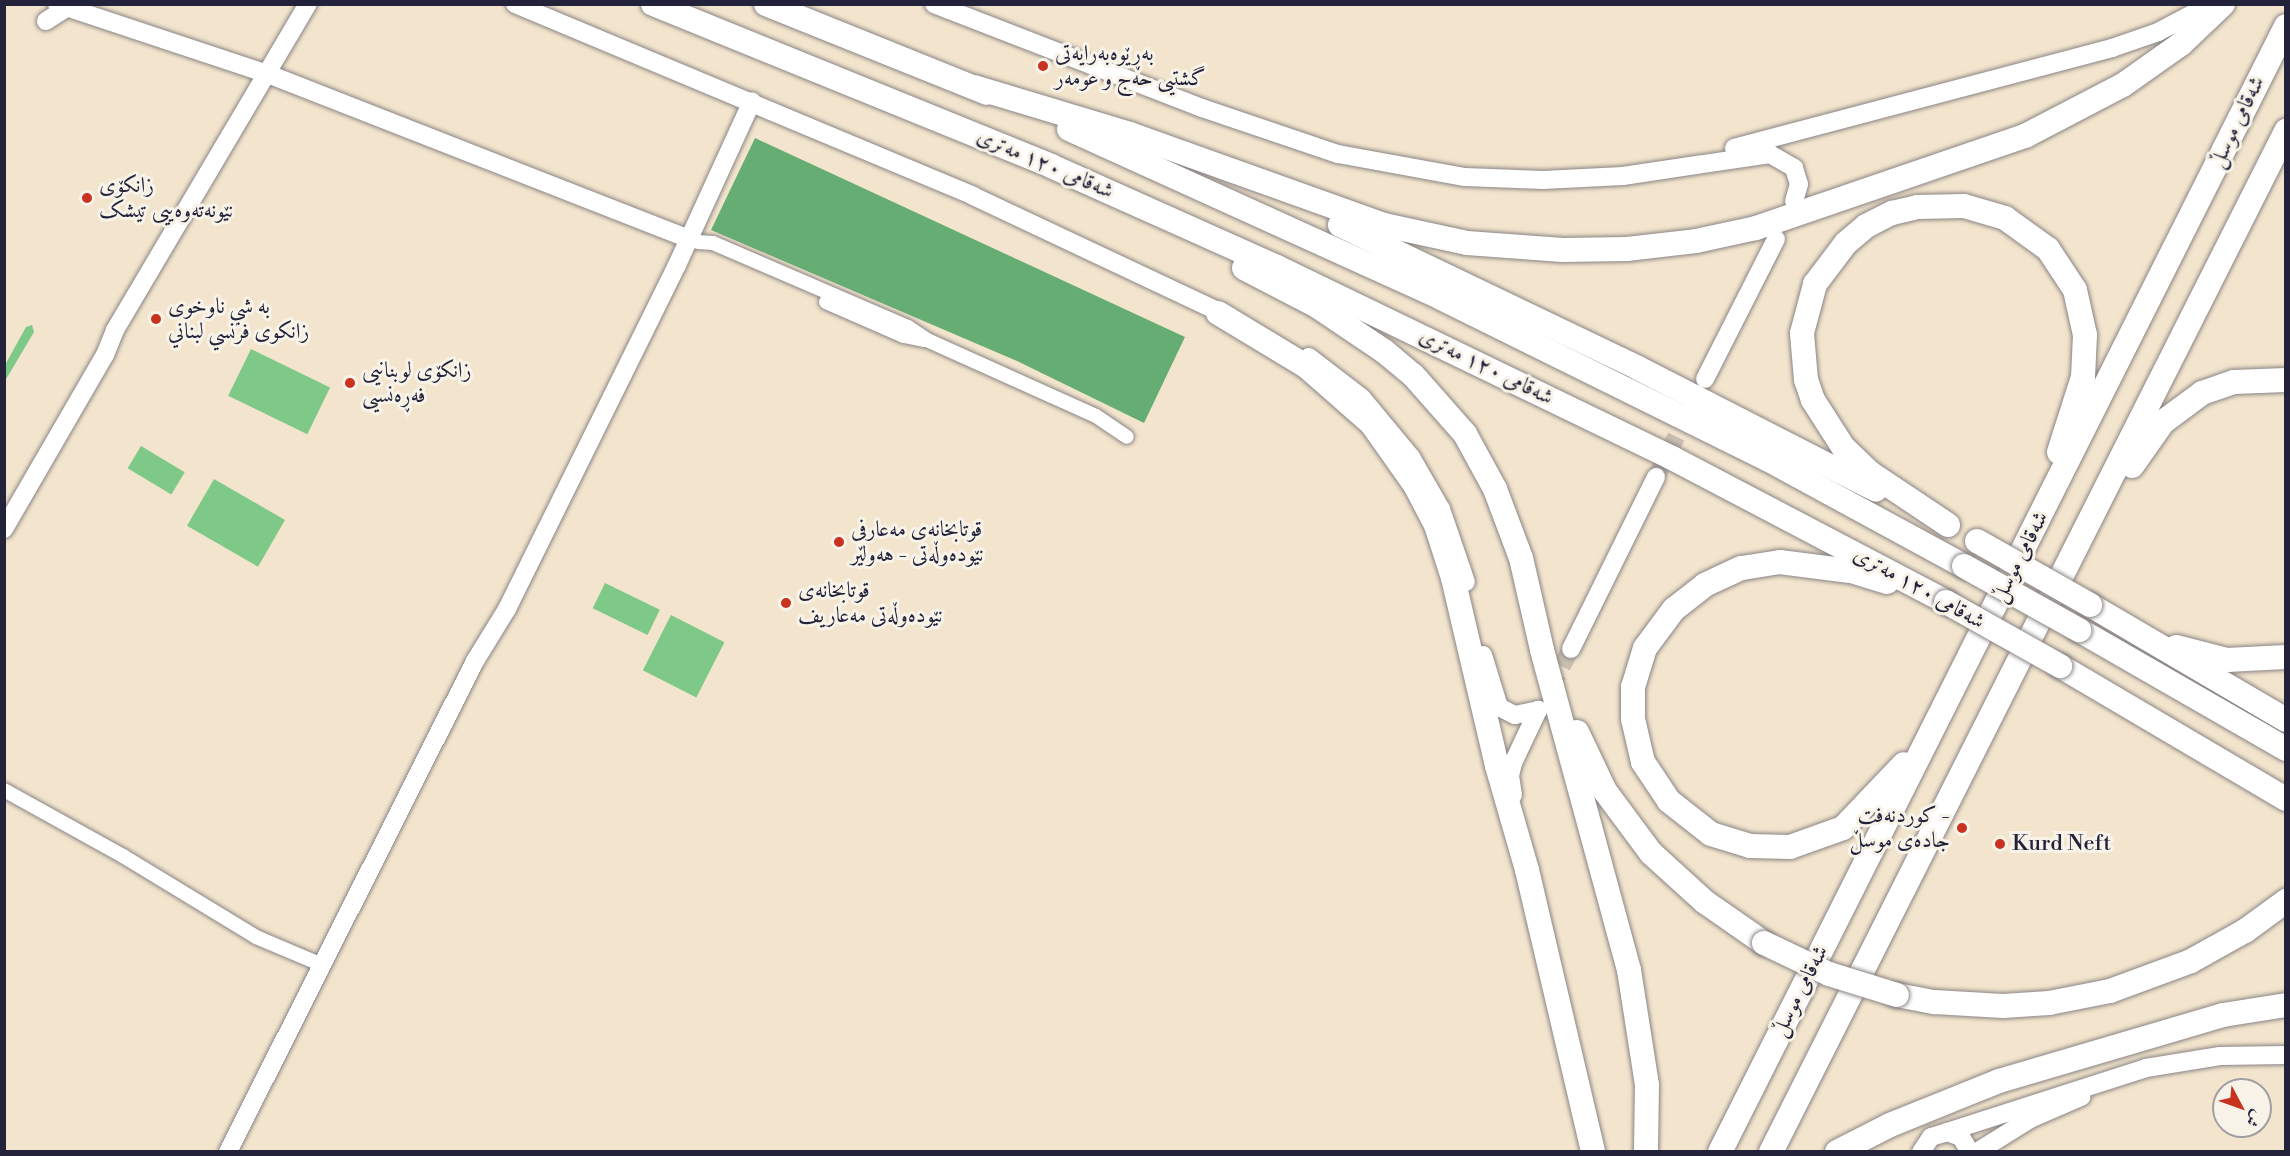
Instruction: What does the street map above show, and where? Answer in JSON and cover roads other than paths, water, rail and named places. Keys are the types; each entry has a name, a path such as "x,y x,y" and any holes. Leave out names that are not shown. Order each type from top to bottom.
{"highway":[{"name":"شەقامی ١٢٠ مەتری","path":"653,4 1051,166 1277,267 1501,374 1946,602 2286,799"},
{"name":"شەقامی ١٢٠ مەتری","path":"766,4 974,87 1442,298 1767,459 2079,630 2286,749"},
{"path":"974,87 1119,131 1347,213 1467,243 1595,250 1696,242 1818,209 2034,132 2096,101 2139,73 2181,44 2223,4"},
{"name":"شەقامی موسڵ","path":"1720,1152 2286,26"},
{"name":"شەقامی موسڵ","path":"1771,1152 2286,131"},
{"path":"1206,163 1514,307 1948,525"},
{"path":"1051,166 1317,306 1384,351 1413,375 1465,434 1480,460 1521,558 1629,970 1647,1085 1646,1152"},
{"path":"2029,540 2083,377 2085,335 2081,310 2063,268 2026,231 1985,211 1942,205 1892,213 1846,243 1815,284 1805,317 1802,358 1813,400 1843,447 1870,473 1948,525 2115,619 2286,720"},
{"path":"1218,313 1292,356 1336,390 1372,424 1421,495 1440,535 1453,578 1524,860 1593,1152"},
{"path":"2069,560 2152,435 2176,410 2202,393 2234,382 2286,380"},
{"path":"1928,737 1843,828 1790,847 1750,846 1711,834 1663,793 1643,762 1636,741 1633,687 1645,648 1674,609 1705,585 1741,568 1779,562 1827,567 1874,577 1946,602"},
{"path":"1532,603 1585,751 1629,826 1696,896 1764,943 1829,974 1897,995 1934,1002 2002,1006 2049,1003 2110,991 2191,961 2245,931 2286,901"},
{"path":"2115,619 2175,647 2214,658 2255,661 2286,657"},
{"path":"1837,1152 1890,1125 1999,1081 2223,1015 2286,1005"}],"street":[{"path":"4,512 98,351 115,330 308,4"},
{"path":"515,4 752,101 994,205 1321,364 1362,398 1397,438 1427,481 1450,532 1495,702 1515,715 1538,710 1510,776 1524,860"},
{"path":"934,4 1211,112 1338,154 1494,179 1594,178 1770,154 1794,168 1798,184 1794,201"},
{"path":"1652,171 2112,48 2158,33 2211,4"},
{"path":"46,21 62,6 268,74 689,243 713,243 908,327 927,340 1096,416 1127,437"},
{"path":"228,1152 320,964 476,661 498,606 619,372 671,260 689,243 752,101"},
{"path":"1705,379 1776,239"},
{"path":"4,529 105,355 115,330"},
{"path":"1570,649 1656,477"},
{"path":"4,790 123,856 256,938 320,964"},
{"path":"1921,1152 1931,1137 2024,1104 2146,1068 2220,1056 2286,1054"},
{"path":"1977,1152 2030,1119 2084,1096 2140,1080 2220,1068 2286,1066"},
{"path":"1947,1132 1961,1137 1970,1152"}],"tunnel":[{"path":"1656,477 1691,407"},
{"path":"1549,690 1571,649"}],"place":[{"name":"بەڕێوەبەرایەتی گشتیی حەج و عومەر","path":"1043,66"},
{"name":"زانکۆی نێونەتەوەییی تیشک","path":"87,198"},
{"name":"به شي ناوخوى زانكوى فرنسي لبناني","path":"156,319"},
{"name":"زانکۆی لوبنانیی فەڕەنسیی","path":"350,383"},
{"name":"قوتابخانەی مەعارفی نێودەوڵەتی - هەولێر","path":"839,542"},
{"name":"قوتابخانەی نێودەوڵەتی مەعاریف","path":"786,603"},
{"name":"کوردنەفت - جادەی موسڵ","path":"1962,828"},
{"name":"Kurd Neft","path":"2000,844"}]}
